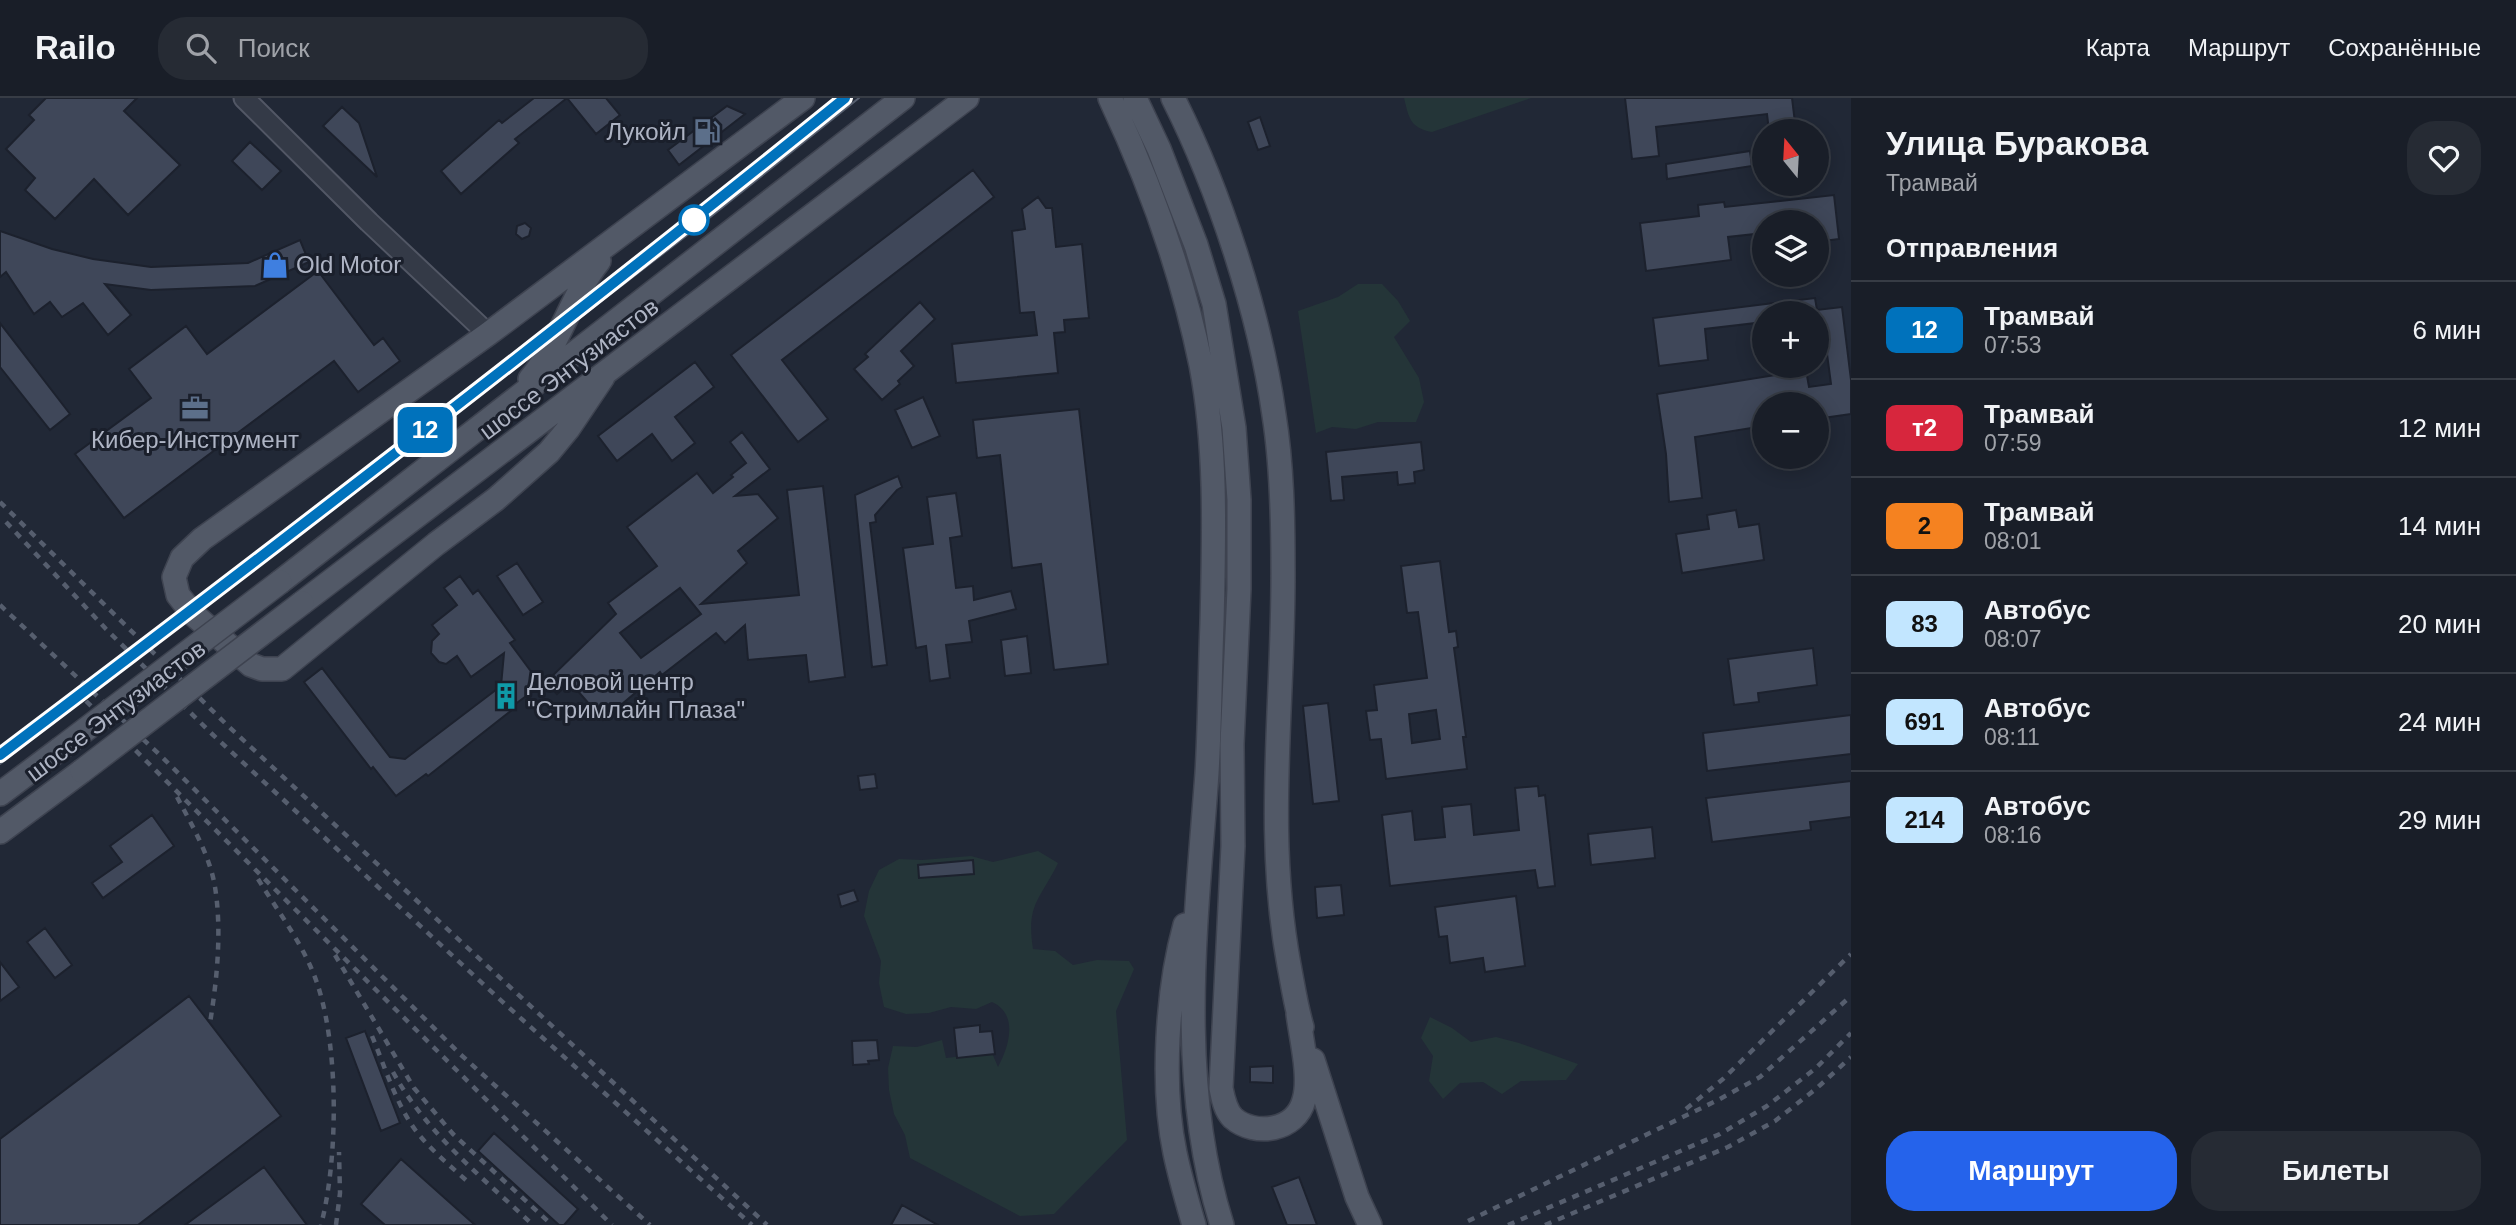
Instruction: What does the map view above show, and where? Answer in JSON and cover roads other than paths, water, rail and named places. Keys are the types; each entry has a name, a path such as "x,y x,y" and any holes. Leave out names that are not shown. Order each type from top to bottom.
{"main road":[{"path":"603,377 549,452 496,499 282,669 262,669 251,665 193,614 178,595 174,577 182,558 202,539 488,334 803,98"},
{"name":"шоссе Энтузиастов","path":"0,794 280,582 903,98"},
{"name":"шоссе Энтузиастов","path":"0,832 603,377 967,98"},
{"path":"1110,98 1142,171 1188,307 1201,367 1209,429 1215,519 1207,769 1193,978 1199,1123 1210,1188 1222,1225"},
{"path":"1135,98 1181,203 1214,304 1234,428 1239,500 1239,589 1232,744 1233,846 1221,1088 1225,1106 1232,1117 1255,1129 1271,1129 1295,1116 1304,1101 1306,1078 1298,1014 1280,919 1276,842 1275,776 1283,569 1281,490 1274,414 1241,271 1205,170 1173,98"},
{"path":"502,410 539,369 583,280 620,235"},
{"path":"1207,769 1239,589"},
{"path":"1194,1225 1175,1151 1169,1112 1168,1060 1176,959 1199,876"},
{"path":"1298,1014 1352,1184 1370,1225"}],"street":[{"path":"244,98 369,222 488,334"}],"tram line":[{"name":"12","path":"0,755 257,561 676,234 845,98"},
{"path":"0,764 703,223 859,98"}],"railway":[{"path":"0,502 226,724 767,1225"},
{"path":"6,522 106,629 211,733 506,1005 752,1225"},
{"path":"0,605 161,756 460,1054 650,1225"},
{"path":"86,701 612,1225"},
{"path":"177,797 205,852 215,887 218,955 210,1023"},
{"path":"258,879 307,958 325,1012 333,1073 334,1106 331,1169 321,1225"},
{"path":"1686,1109 1723,1079 1851,954"},
{"path":"335,955 414,1088 453,1134 552,1225"},
{"path":"1468,1221 1760,1077 1851,996"},
{"path":"1508,1225 1720,1134 1767,1106 1816,1068 1851,1033"},
{"path":"372,1036 397,1097 416,1131 467,1181"},
{"path":"1545,1225 1728,1147 1775,1121 1851,1057"},
{"path":"393,1072 406,1094 439,1135 533,1225"},
{"path":"336,1225 340,1193 339,1152"}],"place":[{"name":"Лукойл","path":"707,132"},
{"name":"Old Motor","path":"275,265"},
{"name":"Кибер-Инструмент","path":"195,408"},
{"name":"Деловой центр \"Стримлайн Плаза\"","path":"506,696"}]}
